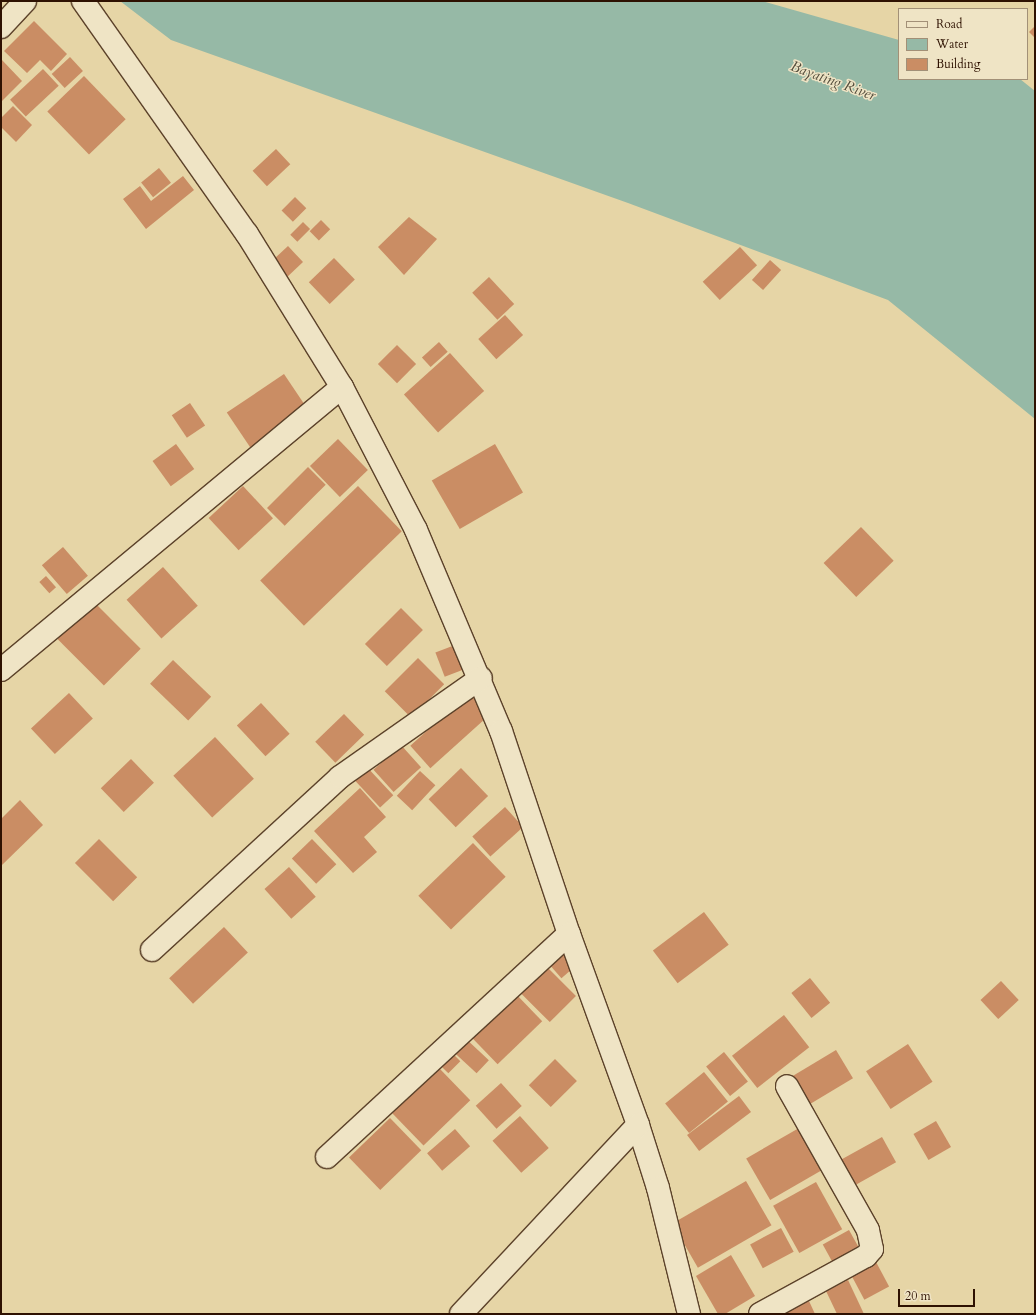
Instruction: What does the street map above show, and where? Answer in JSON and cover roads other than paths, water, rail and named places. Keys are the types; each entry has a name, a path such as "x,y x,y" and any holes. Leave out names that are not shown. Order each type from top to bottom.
{"street":[{"path":"1,27 25,1"},
{"path":"82,1 247,234 342,386 416,530 480,678 501,731 568,934 638,1126 658,1188 689,1314"},
{"path":"1,670 342,386"},
{"path":"152,950 340,776 480,678"},
{"path":"327,1157 568,934"},
{"path":"760,1314 866,1256 872,1249 868,1230 787,1086"},
{"path":"461,1314 638,1126"}],"water":[{"name":"Bayating River","path":"120,1 762,1 898,40 898,80 1021,80 1035,91 1035,419 888,300 628,203 171,40"}]}
